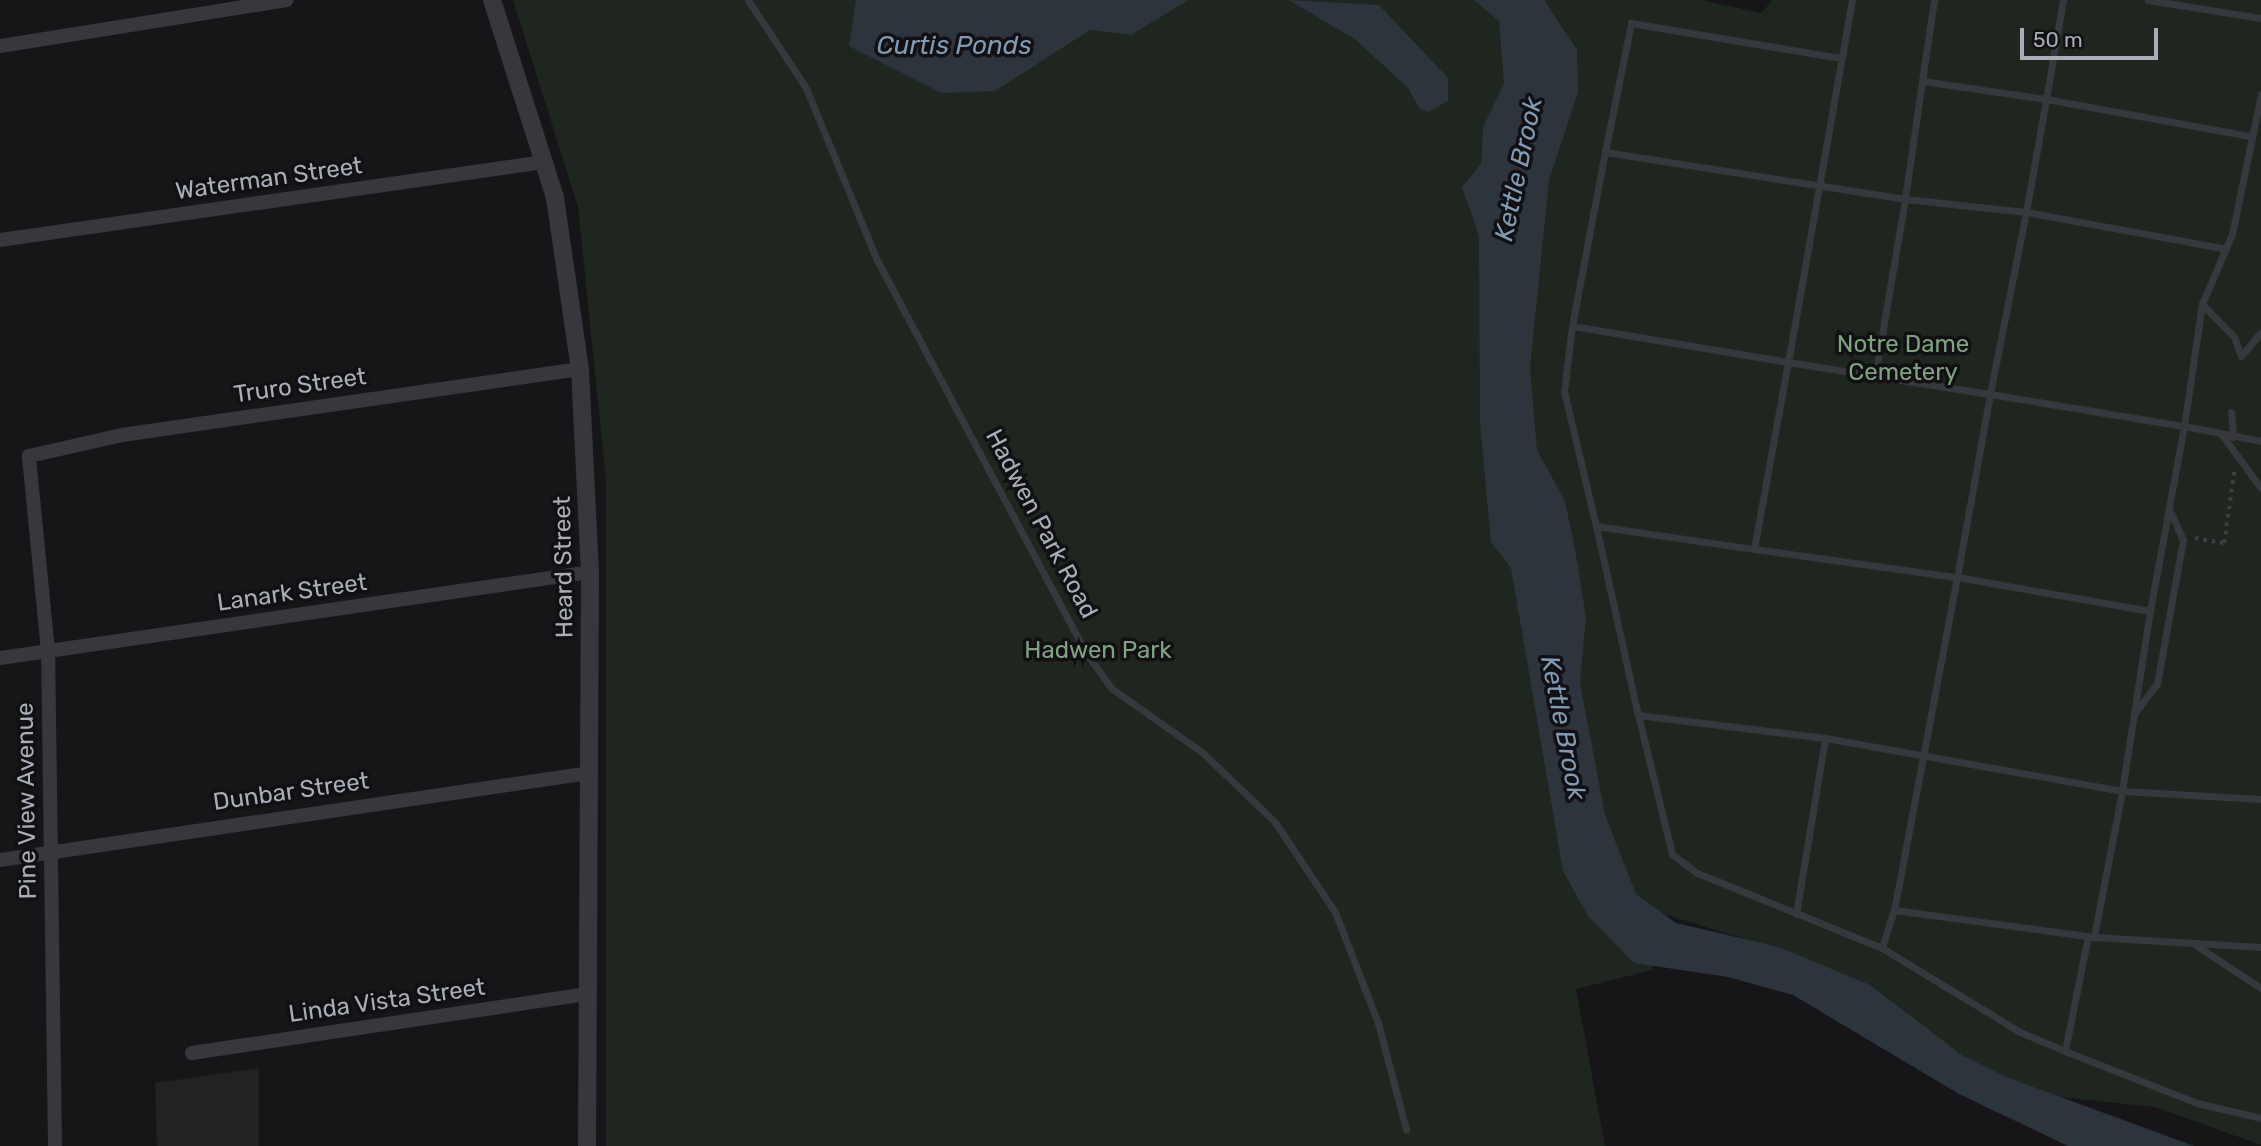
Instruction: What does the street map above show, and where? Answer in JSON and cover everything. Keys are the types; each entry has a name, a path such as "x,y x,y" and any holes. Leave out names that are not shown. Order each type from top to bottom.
{"street":[{"path":"0,46 286,0"},
{"name":"Heard Street","path":"492,0 544,162 563,233 580,369 590,572 587,1146"},
{"name":"Waterman Street","path":"0,240 544,162"},
{"name":"Truro Street","path":"29,456 122,435 580,369"},
{"name":"Pine View Avenue","path":"29,456 48,652 55,1146"},
{"name":"Lanark Street","path":"0,658 590,572"},
{"name":"Dunbar Street","path":"0,860 589,773"},
{"name":"Linda Vista Street","path":"192,1053 588,994"}],"lane":[{"name":"Hadwen Park Road","path":"748,0 806,88 877,260 1088,656 1111,688 1203,753 1275,822 1335,912 1378,1023 1406,1129"},
{"path":"1754,549 1822,187 1852,0"},
{"path":"1875,376 1905,199 1934,0"},
{"path":"1882,948 1894,910 2026,212 2063,0"},
{"path":"2148,0 2261,18"},
{"path":"1841,58 1631,23 1572,326 1564,391 1672,854 1697,873 1882,948 2020,1032 2197,1103 2261,1118"},
{"path":"1922,81 2046,99 2250,136"},
{"path":"2065,1051 2122,791 2202,304 2222,248 2232,234 2250,136 2261,94"},
{"path":"1605,152 1905,199 2026,212 2222,248"},
{"path":"2202,304 2227,328 2241,356 2261,332"},
{"path":"1572,326 2184,426 2261,441"},
{"path":"2231,412 2233,437"},
{"path":"2222,435 2236,459 2261,488"},
{"path":"2134,714 2157,684 2183,540 2169,508"},
{"path":"1596,526 1957,577 2150,611"},
{"path":"1638,715 1825,738 2122,791 2261,799"},
{"path":"1796,914 1825,738"},
{"path":"1894,910 2091,937 2261,947"},
{"path":"2193,944 2261,988"}],"path":[{"path":"2195,538 2224,543 2236,459"}],"shaded area":[{"path":"259,1068 259,1146 157,1146 155,1083"}],"green space":[{"name":"Hadwen Park","path":"513,0 1700,0 1762,13 1772,0 2261,0 2261,1145 2155,1107 2029,1094 1752,941 1650,910 1652,970 1576,989 1605,1146 606,1146 606,480 578,207"}],"water":[{"name":"Curtis Ponds","path":"856,0 1188,0 1131,35 1090,30 995,91 942,93 849,46"},
{"path":"1289,0 1379,5 1448,78 1448,101 1428,112 1419,108 1408,88 1356,40"},
{"name":"Kettle Brook","path":"1474,0 1544,0 1577,50 1578,92 1549,180 1530,368 1537,450 1565,501 1575,549 1586,617 1580,683 1605,815 1636,894 1676,923 1779,947 1870,985 1963,1056 2009,1078 2194,1146 2068,1146 1959,1094 1793,995 1728,977 1634,963 1588,916 1563,871 1511,568 1491,542 1480,423 1479,236 1462,187 1481,164 1483,127 1504,84 1499,21"}],"park label":[{"name":"Notre Dame Cemetery","path":"1903,359"}]}
